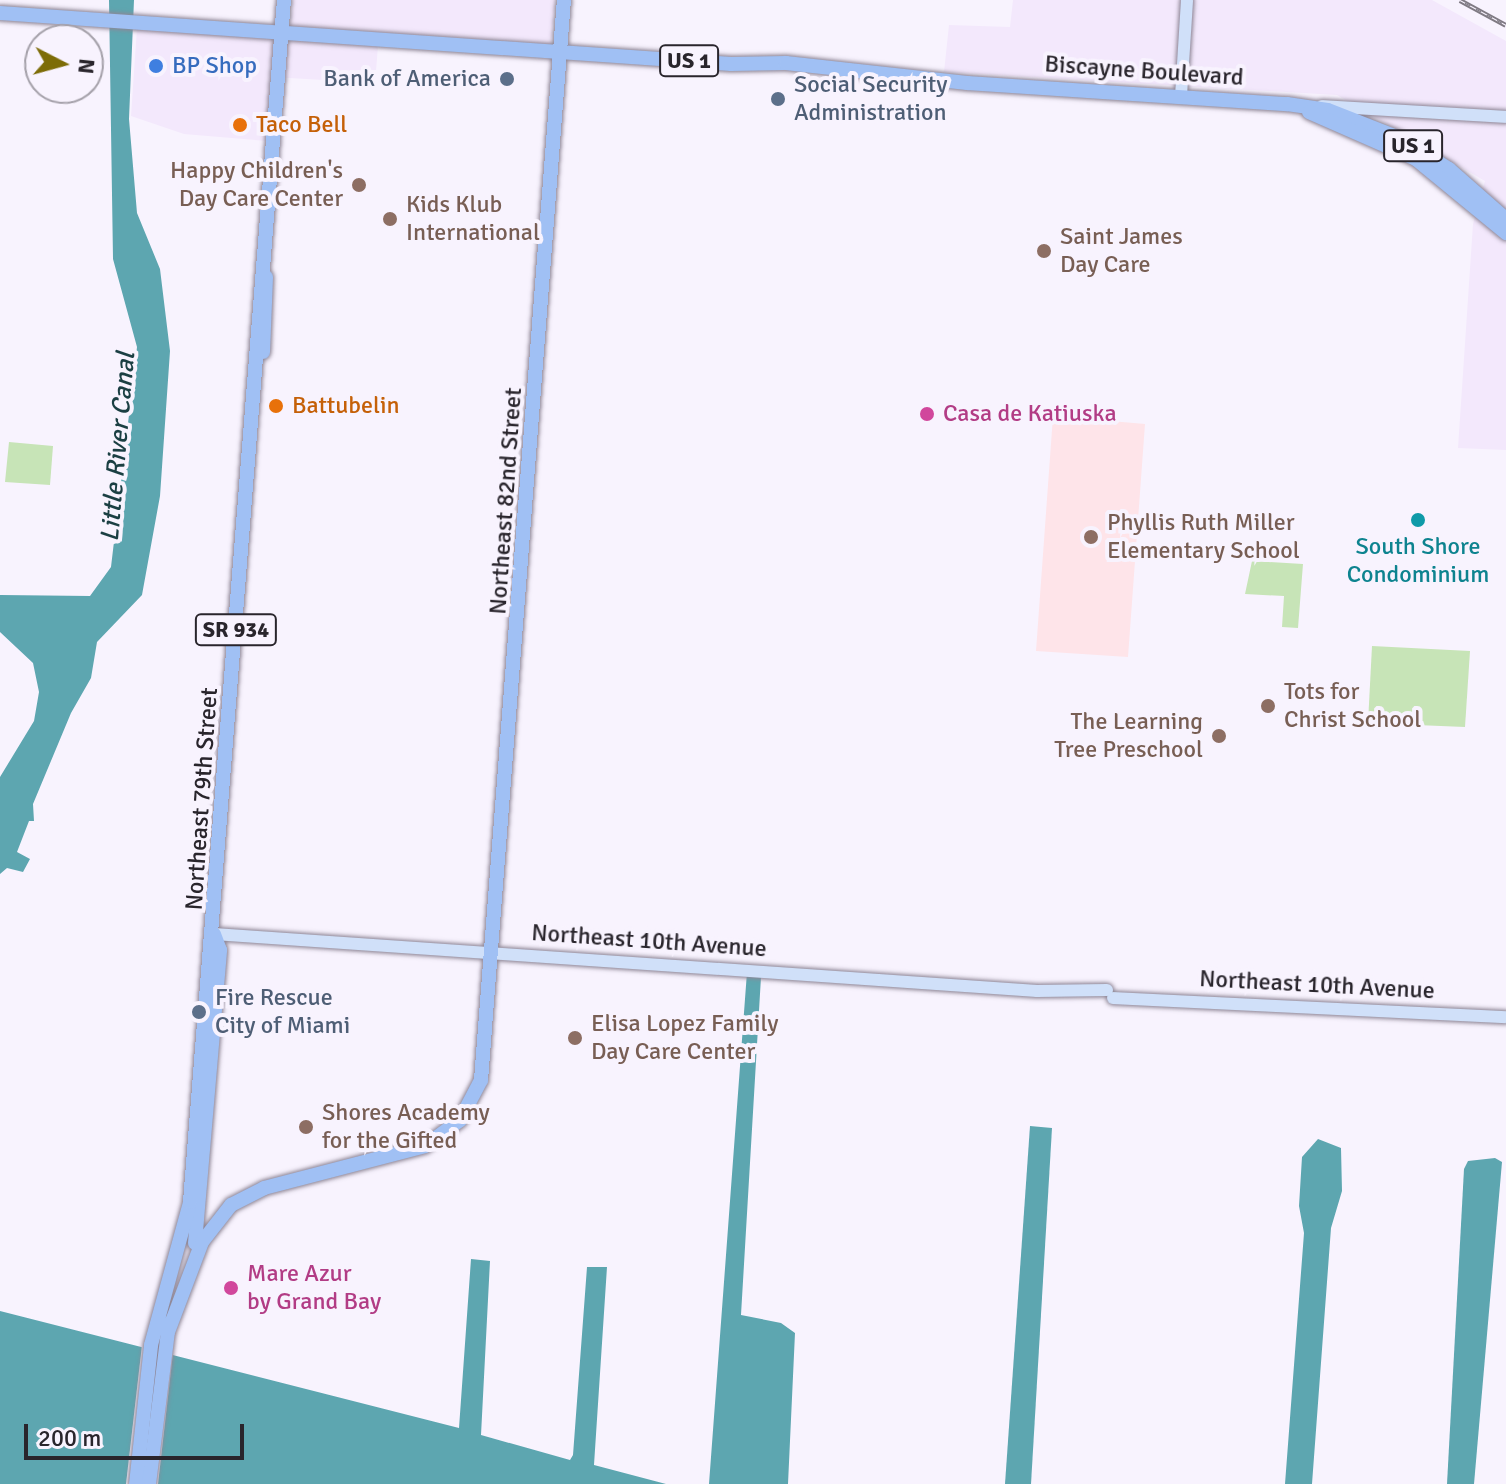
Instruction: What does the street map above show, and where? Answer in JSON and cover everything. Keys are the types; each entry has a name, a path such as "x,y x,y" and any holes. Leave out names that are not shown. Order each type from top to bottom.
{"main road":[{"name":"Northeast 79th Street","path":"162,1341 168,1274 185,1229 214,934 284,0"},
{"name":"Northeast 82nd Street","path":"181,1288 207,1232 240,1198 278,1183 414,1151 452,1128 481,1080 564,0"},
{"name":"Biscayne Boulevard","path":"0,13 770,67 785,72 805,69 947,79 967,75 982,82 1302,107 1350,116 1409,144 1460,178 1506,219"},
{"name":"Biscayne Boulevard","path":"1302,107 1416,159 1506,233"},
{"name":"Northeast 79th Street","path":"181,1288 200,1219 220,950 214,934"},
{"path":"181,1288 174,1279 185,1229"},
{"name":"SR 934","path":"136,1484 162,1341 181,1288"},
{"name":"SR 934","path":"149,1484 162,1341"}],"street":[{"path":"1181,96 1187,0"},
{"path":"1302,107 1354,105 1506,117"},
{"name":"Northeast 10th Avenue","path":"214,934 1081,993 1506,1017"}],"shaded area":[{"path":"293,0 555,0 551,45 379,34 375,83 272,77 267,141 184,134 131,116 137,28 289,39"},
{"path":"1013,0 1432,0 1506,41 1506,450 1458,448 1473,224 1485,181 1337,95 944,72 949,25 1010,27"},
{"name":"Phyllis Ruth Miller Elementary School","path":"1053,416 1145,424 1128,657 1036,651"}],"green space":[{"path":"9,442 53,446 50,485 5,482"},
{"path":"1252,561 1303,564 1298,628 1282,627 1284,596 1245,594"},
{"path":"1372,646 1470,651 1465,727 1368,723"}],"water":[{"path":"109,0 134,0 129,119 137,213 160,269 170,351 160,496 142,595 97,642 91,678 71,713 33,804 34,821 29,821 17,852 30,859 23,872 7,868 0,874 0,777 34,721 39,692 33,663 0,632 0,595 90,596 111,567 137,347 113,259"},
{"path":"747,972 761,977 741,1315 781,1323 795,1333 788,1484 709,1484"},
{"path":"1030,1126 1052,1128 1031,1484 1005,1484"},
{"path":"1318,1139 1341,1148 1342,1191 1331,1228 1312,1484 1285,1484 1304,1233 1299,1206 1302,1157"},
{"path":"1495,1158 1502,1162 1474,1484 1447,1484 1464,1169 1468,1161"},
{"path":"471,1259 490,1261 481,1435 570,1460 573,1455 587,1267 607,1267 594,1465 666,1484 0,1484 0,1311 459,1428"}],"pier":[{"path":"142,1345 173,1353 158,1484 126,1484"}],"railway":[{"path":"1460,0 1506,25"}],"place":[{"name":"BP Shop","path":"156,66"},
{"name":"Bank of America","path":"507,79"},
{"name":"Social Security Administration","path":"778,99"},
{"name":"Taco Bell","path":"240,125"},
{"name":"Happy Children's Day Care Center","path":"359,185"},
{"name":"Kids Klub International","path":"390,219"},
{"name":"Saint James Day Care","path":"1044,251"},
{"name":"Battubelin","path":"276,406"},
{"name":"Casa de Katiuska","path":"927,414"},
{"name":"South Shore Condominium","path":"1418,520"},
{"name":"Phyllis Ruth Miller Elementary School","path":"1091,537"},
{"name":"Tots for Christ School","path":"1268,706"},
{"name":"The Learning Tree Preschool","path":"1219,736"},
{"name":"Fire Rescue City of Miami","path":"199,1012"},
{"name":"Elisa Lopez Family Day Care Center","path":"575,1038"},
{"name":"Shores Academy for the Gifted","path":"306,1127"},
{"name":"Mare Azur by Grand Bay","path":"231,1288"}],"water label":[{"name":"Little River Canal","path":"119,447"}]}
